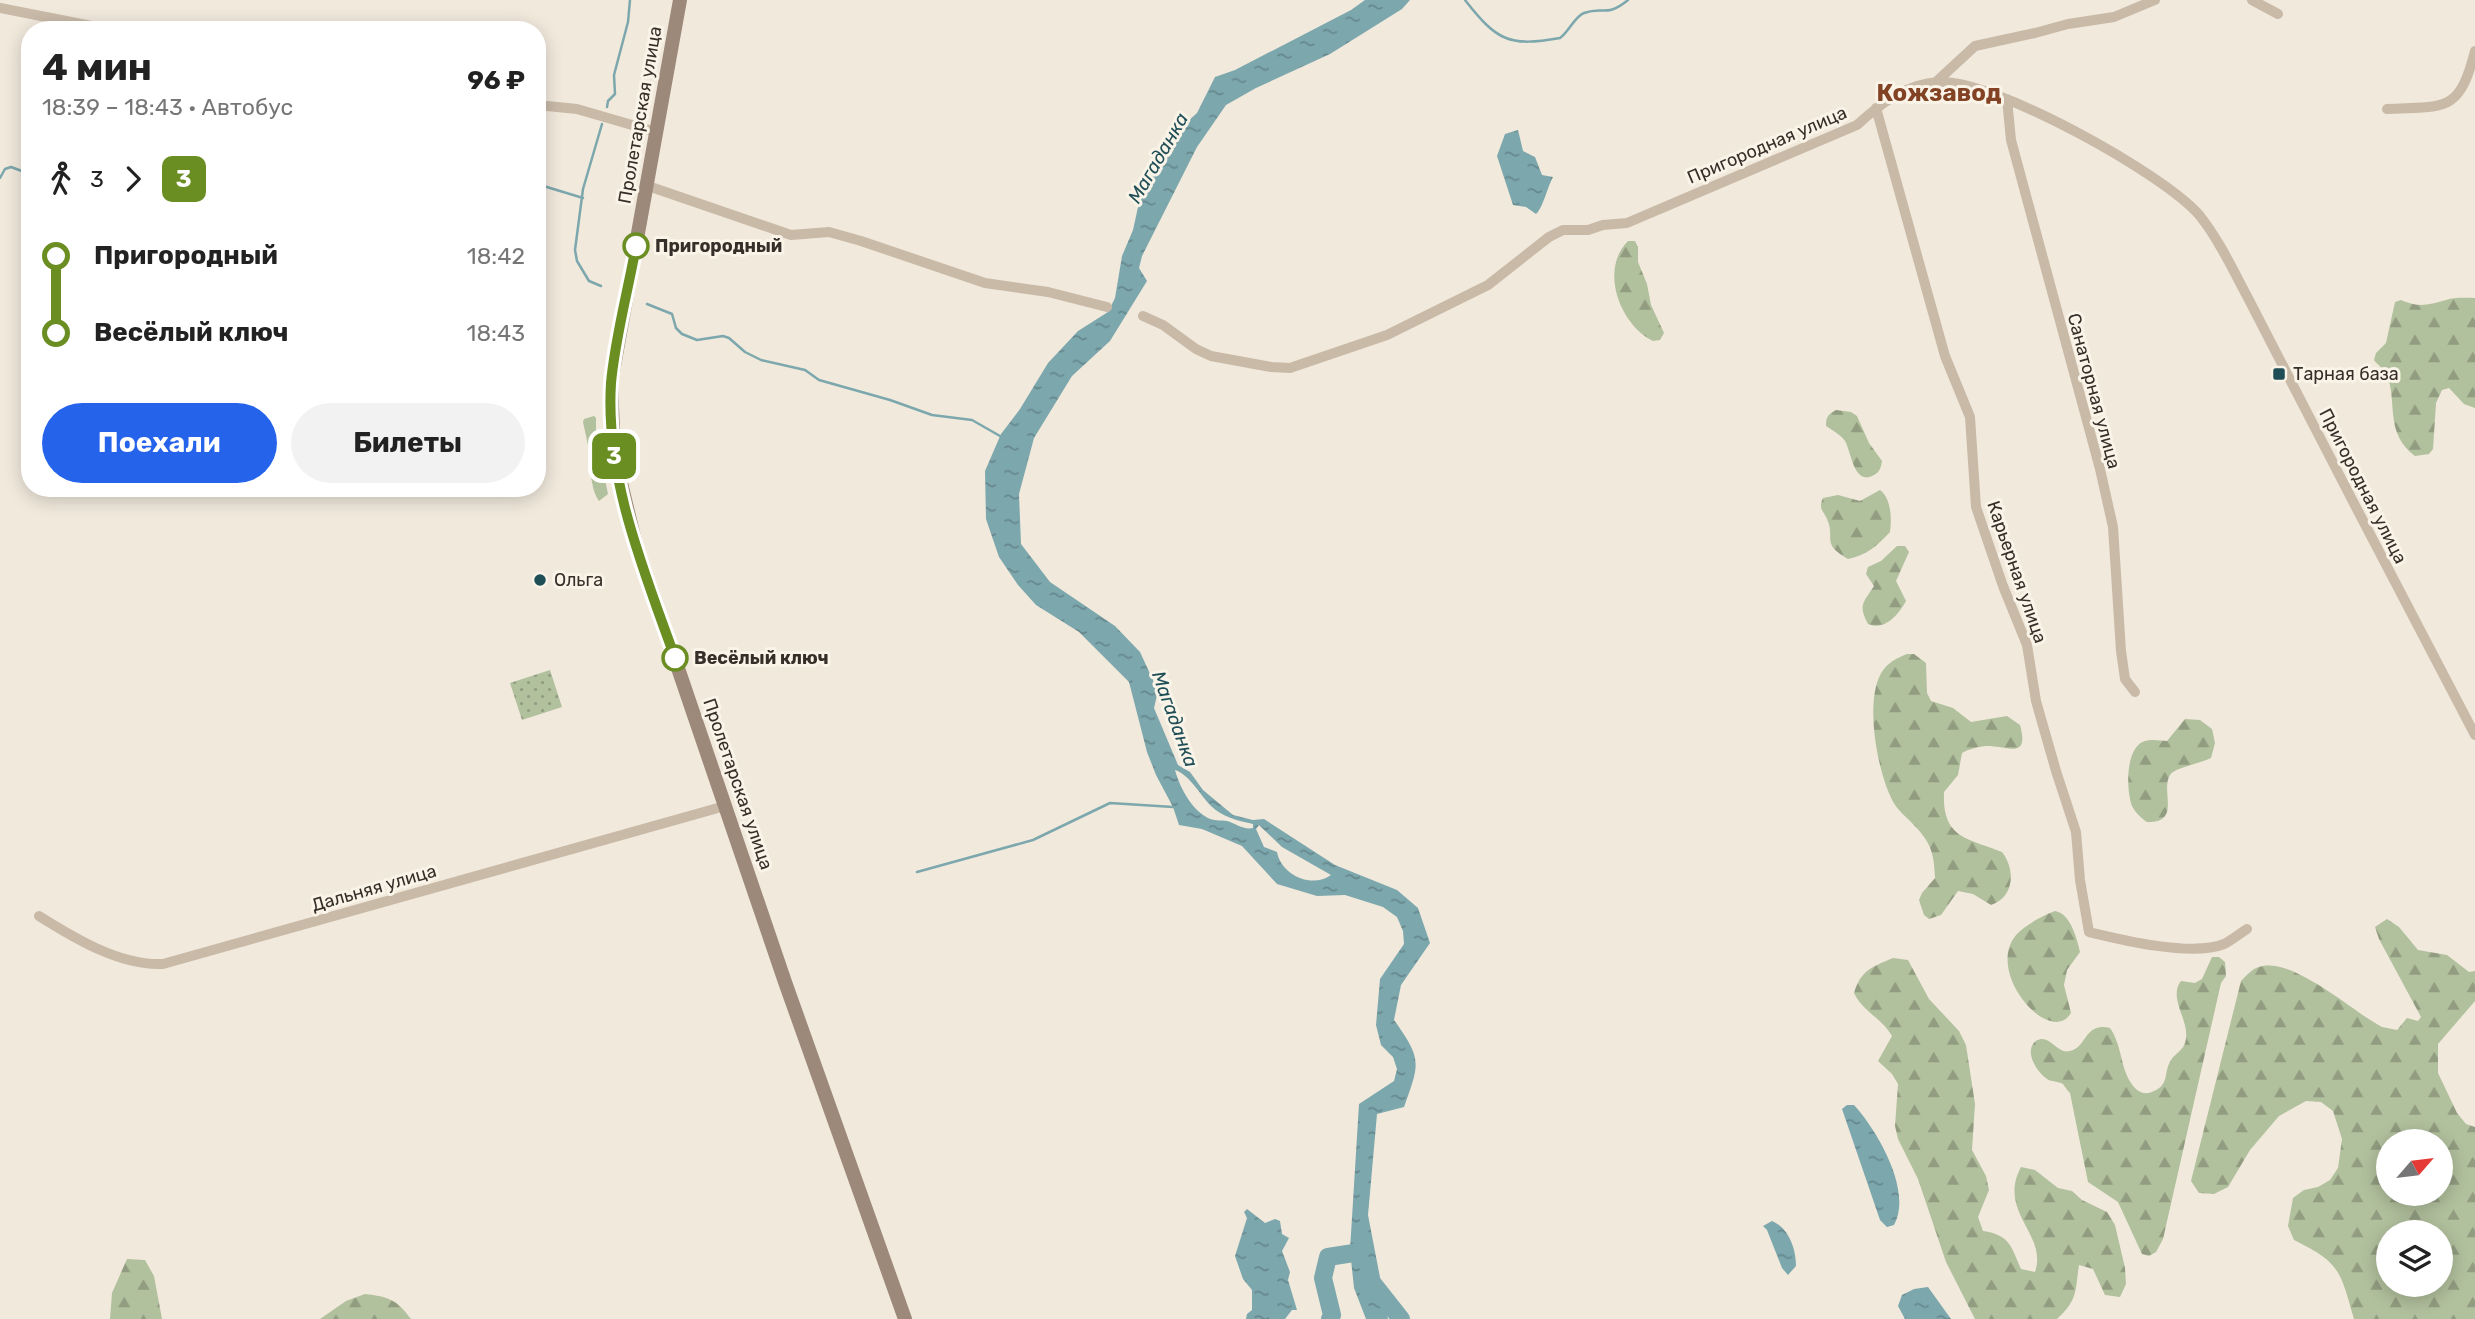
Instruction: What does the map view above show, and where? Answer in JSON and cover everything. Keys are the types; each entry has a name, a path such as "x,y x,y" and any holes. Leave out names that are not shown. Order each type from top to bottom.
{"main road":[{"name":"Пролетарская улица","path":"680,0 611,383 614,454 636,545 905,1319"}],"street":[{"path":"1936,82 1975,46 2067,24 2113,17 2155,0"},
{"path":"2252,0 2278,14"},
{"path":"0,8 66,21"},
{"path":"2387,109 2445,105 2456,98 2463,90 2475,51"},
{"name":"Пригородная улица","path":"1143,316 1163,325 1195,349 1211,356 1271,368 1290,368 1387,335 1488,285 1549,237 1563,230 1588,230 1603,225 1627,223 1857,125 1876,108 1913,87 1936,82 1962,83 2007,99 2071,130 2155,177 2193,208 2208,226 2475,735"},
{"name":"Санаторная улица","path":"2007,99 2011,140 2100,469 2113,527 2125,679 2135,692"},
{"path":"546,106 577,109 656,132"},
{"name":"Карьерная улица","path":"1876,108 1945,356 1970,417 1976,507 2027,645 2036,701 2076,832 2080,880 2089,932 2126,941 2190,948 2222,944 2247,929"},
{"path":"648,186 791,235 829,232 985,283 1048,292 1107,307"},
{"name":"Дальняя улица","path":"39,916 78,940 144,965 163,964 725,806"}],"green space":[{"path":"1628,241 1635,241 1638,247 1638,262 1647,284 1651,305 1664,333 1660,340 1653,341 1631,323 1617,296 1615,267 1619,253"},
{"path":"2453,298 2475,298 2475,408 2464,404 2449,388 2442,390 2436,403 2433,449 2429,454 2415,456 2399,438 2388,377 2374,360 2376,353 2386,343 2395,302 2401,300 2424,305"},
{"path":"1836,410 1851,412 1857,416 1869,443 1882,461 1876,474 1862,476 1854,466 1845,441 1826,426 1828,416"},
{"path":"594,416 608,494 599,501 588,466 591,459 583,422 584,419"},
{"path":"1880,490 1890,509 1890,532 1871,549 1848,559 1831,545 1829,526 1821,507 1823,498 1838,495 1860,501"},
{"path":"1897,546 1905,546 1909,552 1896,581 1906,601 1895,616 1874,626 1868,624 1863,612 1863,604 1874,586 1866,574 1868,567 1881,561"},
{"path":"1907,654 1914,654 1926,663 1927,693 1931,701 1953,708 1971,722 2007,716 2020,725 2022,736 2022,743 2014,749 1985,746 1962,753 1958,775 1944,792 1947,819 1953,828 1968,839 2002,852 2011,875 2008,890 1999,901 1991,905 1973,894 1958,891 1941,915 1929,919 1924,915 1919,900 1935,878 1932,853 1922,834 1897,807 1889,793 1878,757 1873,717 1877,681 1889,664"},
{"path":"550,670 562,707 522,720 510,683"},
{"path":"2185,719 2200,720 2212,729 2215,743 2211,758 2172,772 2167,789 2167,812 2158,821 2147,822 2140,817 2130,799 2128,780 2134,751 2138,745 2148,740 2167,741"},
{"path":"2055,911 2069,921 2080,952 2067,970 2064,985 2071,1013 2061,1021 2049,1021 2023,1000 2008,967 2009,949 2017,934"},
{"path":"2387,919 2399,927 2418,950 2447,955 2469,972 2475,971 2475,1001 2438,1044 2438,1073 2457,1113 2466,1124 2475,1127 2475,1319 2354,1319 2341,1279 2330,1262 2294,1240 2288,1226 2293,1198 2304,1190 2318,1187 2330,1180 2338,1168 2342,1139 2333,1111 2321,1102 2306,1101 2279,1116 2250,1150 2228,1187 2214,1194 2199,1193 2191,1181 2241,981 2259,967 2276,966 2307,978 2382,1027 2397,1030 2407,1018 2418,1021 2421,1017 2375,927"},
{"path":"2212,957 2219,957 2225,962 2226,976 2221,983 2163,1239 2156,1252 2149,1256 2142,1254 2118,1202 2088,1182 2070,1093 2063,1084 2049,1080 2040,1073 2032,1059 2031,1050 2034,1042 2045,1039 2062,1050 2070,1051 2076,1049 2095,1029 2110,1028 2131,1083 2141,1092 2154,1091 2164,1082 2171,1060 2185,1043 2185,1027 2177,988 2181,981 2195,983 2202,979"},
{"path":"1893,958 1908,960 1929,999 1959,1031 1966,1045 1975,1104 1972,1150 1986,1176 1989,1190 1978,1217 1983,1231 1999,1235 2012,1248 2021,1269 2035,1272 2035,1246 2018,1210 2015,1183 2021,1167 2035,1170 2058,1188 2072,1191 2082,1200 2107,1212 2115,1225 2125,1268 2126,1284 2120,1297 2105,1295 2093,1269 2079,1265 2072,1300 2057,1319 1975,1319 1946,1262 1918,1179 1898,1139 1895,1126 1898,1084 1878,1061 1892,1036 1854,993 1860,979 1868,970"},
{"path":"127,1259 145,1260 154,1276 162,1319 110,1319 112,1293"},
{"path":"365,1294 391,1300 411,1319 320,1319 346,1301"}],"water":[{"path":"1365,0 1410,0 1402,9 1330,54 1226,105 1197,147 1142,256 1139,268 1147,281 1110,341 1072,376 1034,438 1019,494 1021,544 1050,582 1115,626 1140,652 1158,691 1154,708 1178,765 1190,772 1203,790 1233,815 1253,820 1264,819 1335,865 1397,890 1418,908 1430,943 1401,985 1394,1020 1414,1053 1415,1070 1404,1107 1377,1114 1368,1215 1388,1319 1366,1319 1354,1288 1350,1250 1359,1104 1394,1081 1397,1069 1393,1057 1381,1045 1376,1025 1380,979 1404,944 1403,931 1397,917 1383,907 1345,895 1317,896 1277,884 1242,846 1202,829 1179,825 1147,752 1129,682 1079,632 1036,605 1018,585 999,557 986,519 985,471 1001,434 1048,363 1078,331 1108,312 1115,298 1122,256 1133,230 1145,175 1155,151 1197,113 1215,77 1235,70 1351,10","holes":["1175,770 1190,781 1215,810 1253,824 1253,828 1212,820 1204,815 1188,798","1259,825 1282,847 1331,875 1315,881 1291,873 1284,867 1277,852 1264,847 1256,829"]},
{"path":"1518,130 1523,151 1535,157 1542,175 1553,177 1536,214 1526,207 1513,205 1497,156 1505,134"},
{"path":"1847,1105 1854,1105 1863,1116 1890,1162 1899,1195 1899,1211 1894,1225 1887,1227 1880,1220 1842,1109"},
{"path":"1247,1209 1265,1223 1275,1219 1280,1221 1282,1234 1289,1238 1282,1251 1290,1272 1288,1280 1297,1310 1292,1310 1285,1319 1246,1319 1252,1310 1252,1290 1243,1279 1235,1256 1247,1218 1244,1212"},
{"path":"1772,1221 1783,1229 1793,1246 1796,1266 1788,1275 1782,1268 1763,1226"},
{"path":"1928,1287 1951,1319 1905,1319 1898,1306 1902,1295 1914,1289"}],"waterway":[{"path":"607,107 608,101 615,94 614,75 628,22 630,0"},
{"path":"1465,0 1496,32 1505,38 1528,42 1560,38 1584,13 1615,9 1628,0"},
{"path":"601,286 589,281 577,261 575,250 583,189 602,124"},
{"path":"0,178 5,169 11,167 21,171"},
{"path":"546,187 583,198"},
{"path":"647,304 672,314 676,328 682,334 697,340 723,336 761,360 805,370 819,380 932,415 972,420 1000,436"},
{"path":"917,872 1033,840 1110,803 1173,807"},
{"path":"1330,1319 1332,1315 1323,1278 1328,1257 1360,1252"},
{"name":"Магаданка","path":"1371,1281 1401,1319"}],"bus line":[{"name":"3","path":"636,246 611,383 614,454 636,545 675,658"}],"place":[{"name":"Пригородный","path":"636,246"},
{"name":"Тарная база","path":"2279,374"},
{"name":"Ольга","path":"540,580"},
{"name":"Весёлый ключ","path":"675,658"}],"district":[{"name":"Кожзавод","path":"1939,93"}]}
